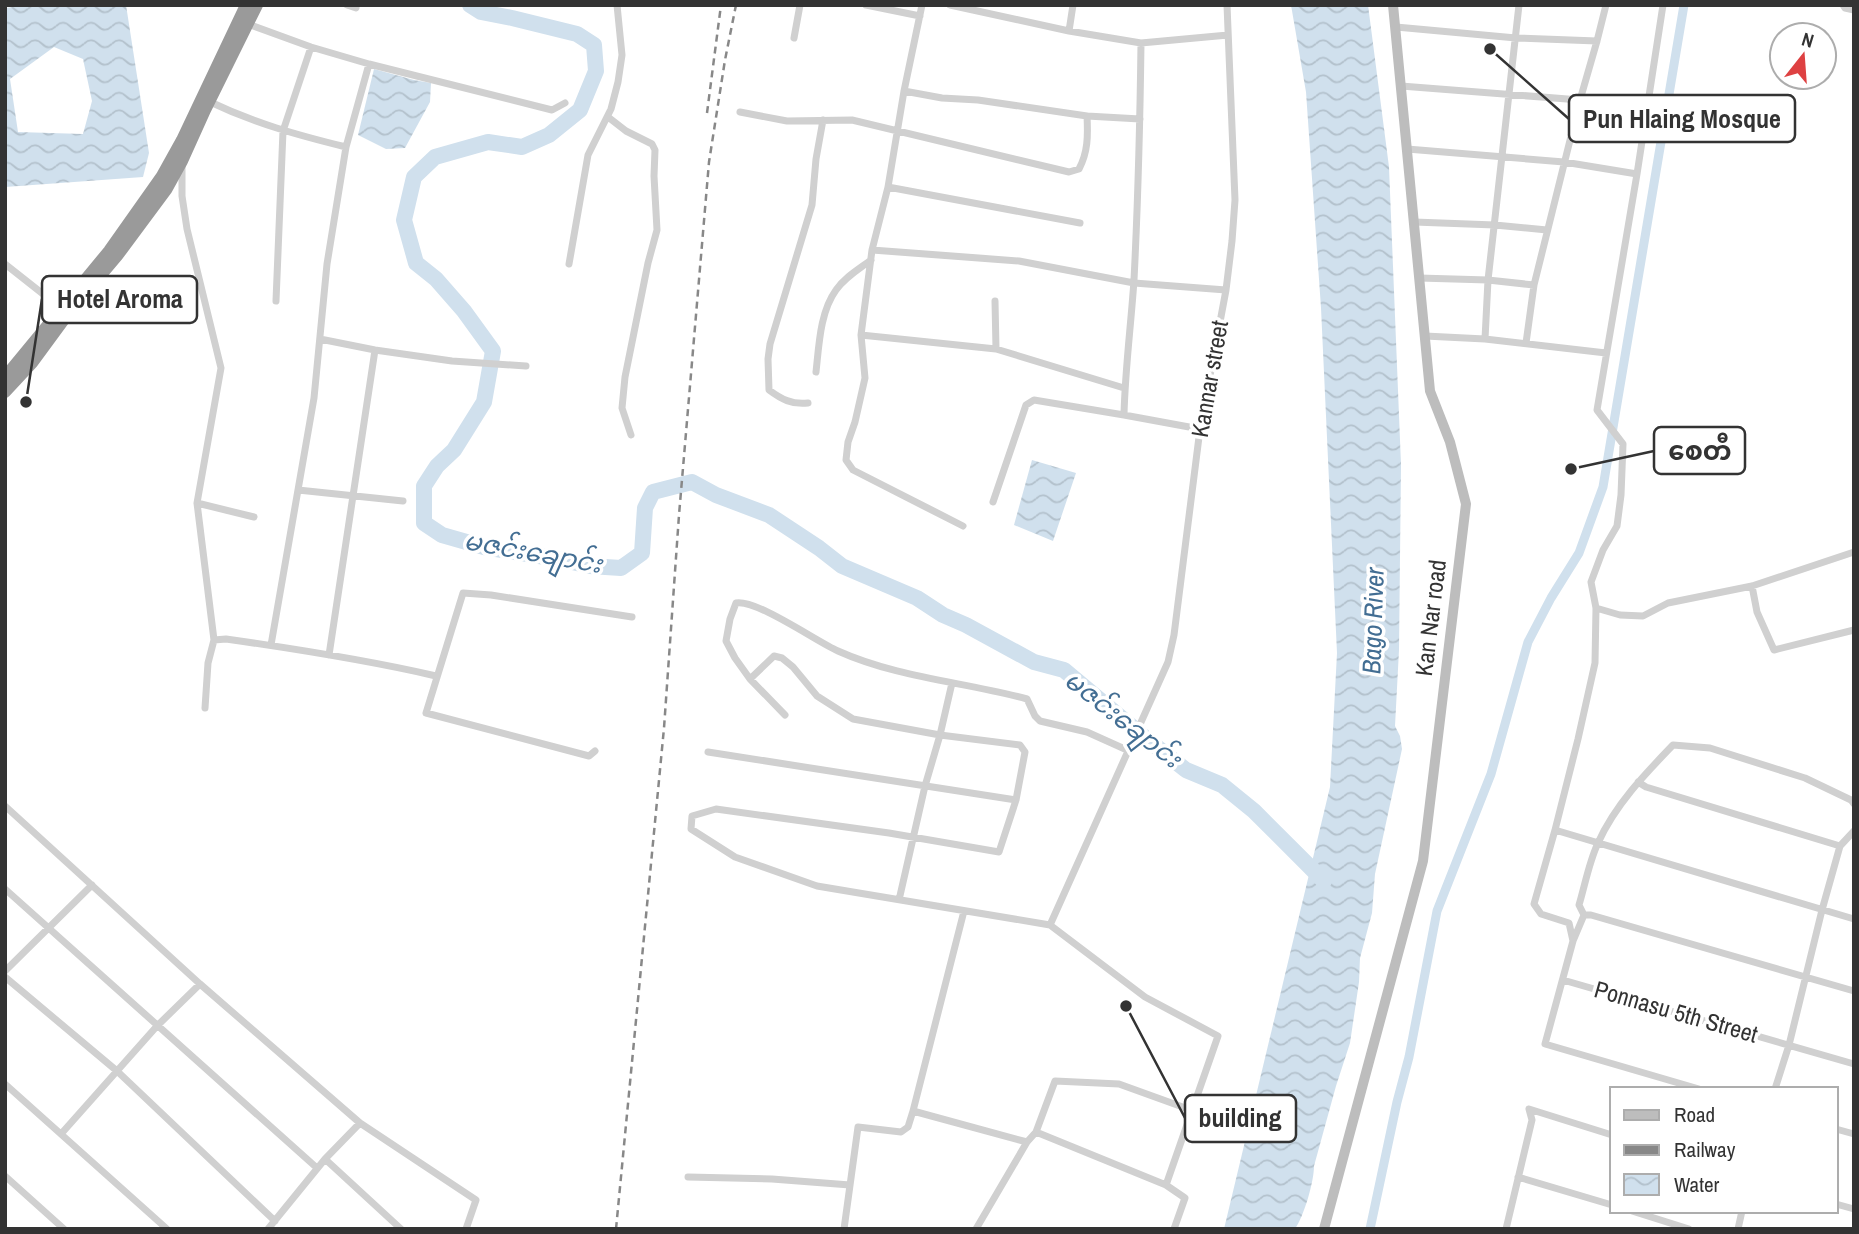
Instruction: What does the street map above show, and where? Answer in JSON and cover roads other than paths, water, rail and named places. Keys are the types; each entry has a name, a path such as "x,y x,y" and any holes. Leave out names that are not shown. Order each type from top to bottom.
{"highway":[{"path":"5,377 117,256 166,190 182,162 246,5"},
{"path":"5,392 32,363 64,311 162,176 257,5"}],"street":[{"path":"347,5 356,8"},
{"path":"569,264 588,155 608,117 615,94 622,54 617,5"},
{"path":"794,38 800,5"},
{"path":"866,5 920,16"},
{"path":"922,5 888,187 872,250 860,335 864,378 846,460 852,470 963,526"},
{"path":"950,5 1069,31 1141,43 1228,35"},
{"path":"1069,31 1073,5"},
{"name":"Kannar street","path":"1050,925 1168,662 1174,635 1200,429 1226,290 1232,241 1235,200 1227,5"},
{"name":"Kan Nar road","path":"1324,1229 1423,861 1466,504 1450,442 1430,391 1394,5"},
{"path":"1485,339 1488,280 1519,5"},
{"path":"1526,343 1534,285 1547,230 1606,5"},
{"path":"1573,941 1569,923 1541,914 1534,904 1555,830 1595,663 1596,608 1591,582 1603,550 1617,526 1623,444 1597,410 1663,5"},
{"path":"1843,5 1854,10"},
{"path":"247,24 369,64 552,110 565,103"},
{"path":"1396,27 1516,38 1598,41"},
{"path":"1124,415 1133,283 1141,43"},
{"path":"276,301 283,131 311,47"},
{"path":"271,645 314,398 327,264 346,148 369,64"},
{"path":"1401,86 1580,100"},
{"path":"904,91 1087,116 1140,119"},
{"path":"206,100 253,121 346,148"},
{"path":"740,112 787,121 852,120 881,125 1069,172 1079,169 1086,156 1087,116"},
{"path":"608,117 626,131 652,144 655,150 657,230 634,326 622,408 631,435"},
{"path":"808,403 782,400 769,390 768,359 783,298 812,205 823,120"},
{"path":"1408,149 1564,162 1637,174"},
{"path":"182,162 182,196 187,229 221,368 197,503 214,639 208,663 205,708"},
{"path":"888,187 1080,223"},
{"path":"1414,222 1547,230"},
{"path":"872,250 1019,261 1133,283 1226,290"},
{"path":"816,372 821,333 835,291 871,260"},
{"path":"5,264 64,311"},
{"path":"1419,278 1488,280 1534,285"},
{"path":"995,301 996,349"},
{"path":"860,335 996,349 1124,388"},
{"path":"1425,336 1485,339 1606,353"},
{"path":"320,339 375,351 452,361 526,366"},
{"path":"329,655 375,351"},
{"path":"993,502 1026,405 1034,400 1200,429"},
{"path":"298,490 403,501"},
{"path":"197,503 254,517"},
{"path":"1596,608 1643,616 1668,603 1752,586 1854,552"},
{"path":"1752,586 1756,611 1774,650 1854,630"},
{"path":"595,751 589,756 426,713 436,676 463,593 491,594 632,617"},
{"path":"785,715 750,679 726,641 736,603 743,602 839,651 882,666 1027,699 1040,721 1087,732 1129,747"},
{"path":"214,639 271,645 385,664 436,676"},
{"path":"750,679 774,656 782,658 793,667 817,696 853,719 940,735 1020,745 1025,752 1016,800 999,852 716,808 692,816 691,829 734,857 817,886 1050,925 1145,997 1218,1036 1166,1185"},
{"path":"899,900 952,683"},
{"path":"1692,1087 1545,1044 1573,941 1584,915 1579,905 1597,844 1638,782 1673,745 1710,748 1805,778 1851,800 1854,804"},
{"path":"708,752 1016,800"},
{"path":"1638,782 1646,787 1840,846"},
{"path":"5,806 200,984 360,1123 476,1200 466,1229"},
{"path":"1555,830 1854,919"},
{"path":"1776,1087 1840,846 1854,831"},
{"path":"5,971 92,885"},
{"path":"5,889 317,1168"},
{"path":"844,1229 858,1127 901,1132 908,1127 964,911"},
{"path":"1584,915 1854,991"},
{"path":"5,977 117,1071 275,1221"},
{"name":"Ponnasu 5th Street","path":"1563,980 1854,1064"},
{"path":"61,1134 157,1026 200,984"},
{"path":"976,1229 1027,1142 1036,1132 1055,1081 1119,1084 1191,1110"},
{"path":"5,1084 167,1229"},
{"path":"1506,1229 1531,1120 1529,1109 1610,1134"},
{"path":"914,1111 1027,1142"},
{"path":"268,1229 324,1159 360,1123"},
{"path":"1036,1132 1166,1185 1185,1198 1174,1229"},
{"path":"324,1159 401,1229"},
{"path":"5,1176 64,1229"},
{"path":"688,1177 772,1179 850,1185"},
{"path":"1518,1177 1610,1204"},
{"path":"1638,1213 1689,1229"}],"water":[{"path":"29,5 126,5 149,153 143,177 5,187 5,8","holes":["54,47 83,59 92,101 83,134 18,132 10,79"]},
{"name":"Bago River","path":"1291,5 1368,5 1389,167 1401,465 1399,650 1395,726 1402,749 1375,874 1372,913 1360,958 1350,1043 1314,1166 1305,1208 1295,1229 1224,1229 1330,787 1337,653 1321,308 1306,92"},
{"path":"374,69 431,83 430,102 405,148 386,149 358,135"},
{"path":"1032,460 1076,473 1053,541 1014,525"}],"waterway":[{"name":"မဇင်းချောင်း","path":"470,5 481,12 577,34 594,45 596,71 580,110 549,135 522,147 488,142 435,157 414,177 404,220 416,263 436,279 493,351 484,402 454,450 437,466 424,486 424,523 442,535 484,547 590,566 621,568 642,553 645,508 653,492 692,482 716,495 769,515 842,566 917,598 943,615 1034,662 1064,670 1186,770 1222,785 1254,811 1324,881"},
{"path":"1370,1229 1409,1057 1437,911 1491,774 1528,642 1579,553 1603,487 1684,5"}],"railway":[{"path":"707,113 721,5"},
{"path":"616,1229 664,728 709,162 736,5"}],"place":[{"name":"Pun Hlaing Mosque","path":"1490,49"},
{"name":"Hotel Aroma","path":"26,402"},
{"name":"စေတီ","path":"1571,469"},
{"name":"building","path":"1126,1006"}]}
